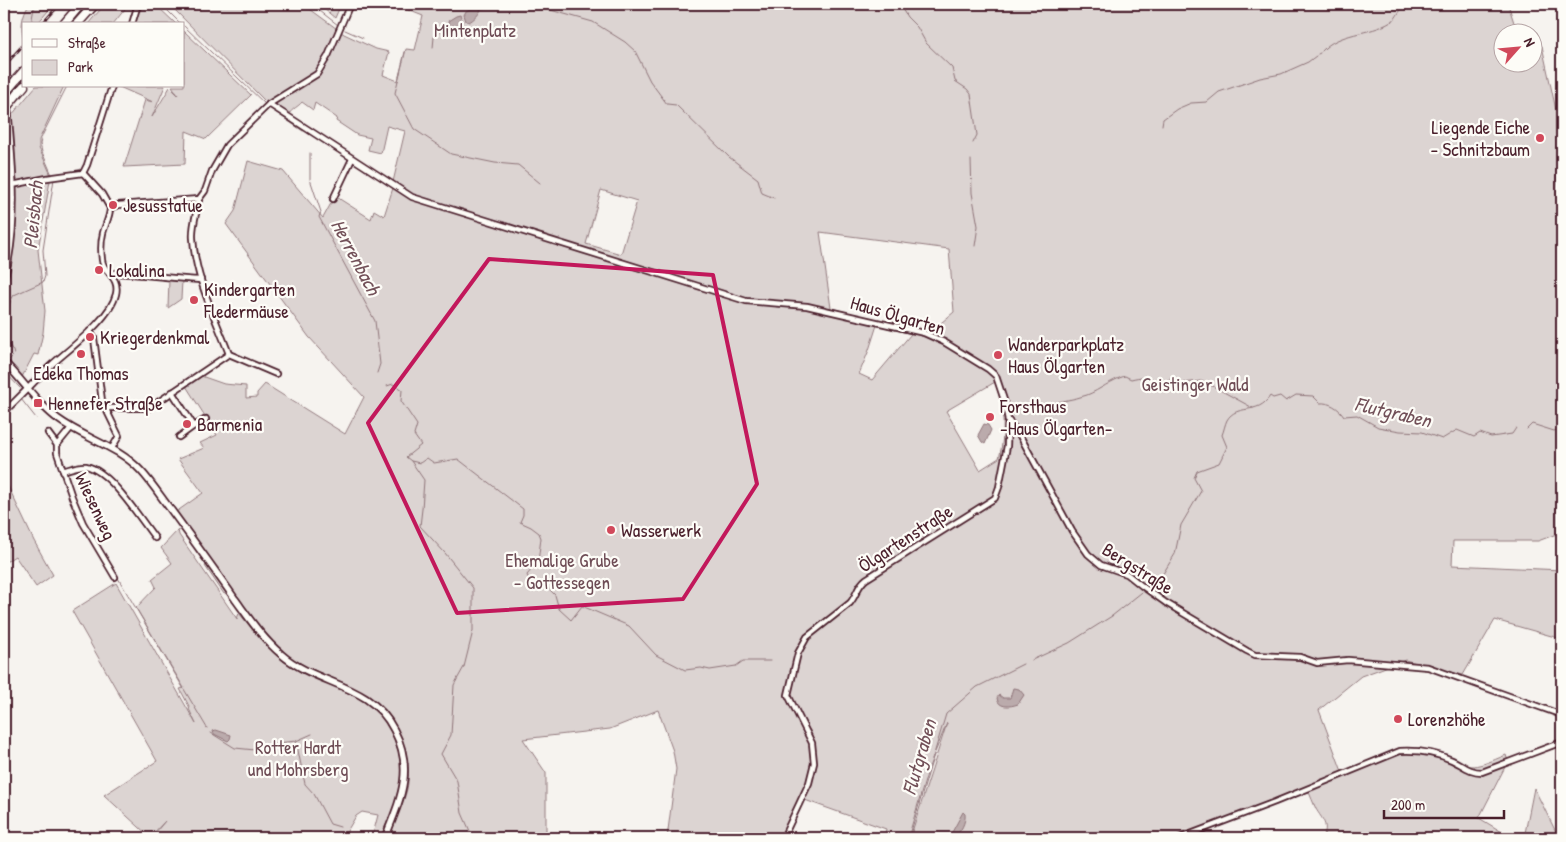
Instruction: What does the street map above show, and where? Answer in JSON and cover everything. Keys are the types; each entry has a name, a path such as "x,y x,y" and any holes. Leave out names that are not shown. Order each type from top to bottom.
{"highway":[{"path":"66,22 81,4"},
{"path":"79,22 94,4"},
{"path":"4,94 22,73"},
{"path":"4,110 22,88"}],"street":[{"path":"133,22 138,4"},
{"path":"276,374 229,354 201,280 193,237 199,199 205,191 212,171 227,145 270,104 317,74 328,56 350,4"},
{"path":"4,58 12,185 11,239 4,279"},
{"path":"83,173 111,88"},
{"name":"Haus Ölgarten","path":"270,104 412,197 746,301 765,304 802,305 924,333 944,342 996,376 1008,420"},
{"path":"333,199 352,159"},
{"path":"12,185 83,173"},
{"path":"4,412 100,321 114,302 117,292 116,284 103,265 102,260 103,235 110,208 102,194 83,173"},
{"path":"110,208 199,199"},
{"path":"110,273 131,273 179,280 201,280"},
{"path":"90,331 94,338 102,401 119,436 112,448"},
{"path":"105,408 148,408 229,354"},
{"path":"4,362 47,410 71,428 112,448 140,470 256,626 281,655 303,669 360,694 378,708 389,721 401,748 405,778 401,797 385,838"},
{"path":"172,392 194,426"},
{"path":"179,437 206,419"},
{"name":"Bergstraße","path":"1008,420 1019,434 1072,531 1088,554 1101,565 1127,574 1166,603 1256,655 1300,657 1317,663 1348,660 1428,667 1562,715"},
{"name":"Ölgartenstraße","path":"783,838 809,783 814,763 812,743 788,695 802,643 812,631 850,603 854,599 858,587 866,579 995,498 1008,446 1008,420"},
{"path":"57,445 71,428"},
{"name":"Wiesenweg","path":"48,433 57,445 57,453 83,523 115,577"},
{"path":"63,471 77,466 86,466 103,475 127,500 155,538"},
{"path":"1180,838 1400,751 1415,750 1427,752 1453,760 1470,771 1482,772 1562,742"}],"highlighted area":[{"path":"489,259 713,275 757,484 683,599 457,613 368,423"}],"green space":[{"path":"29,4 54,4 39,22 22,22"},
{"path":"105,4 129,4 115,22 90,22"},
{"path":"146,4 155,4 174,22 135,22 138,13"},
{"name":"Geistinger Wald","path":"169,4 303,4 344,34 376,49 389,52 383,75 398,81 406,49 415,50 423,16 398,6 399,4 1508,4 1514,22 1494,22 1494,72 1544,72 1544,55 1556,110 1557,176 1562,198 1562,532 1538,541 1453,541 1452,565 1562,570 1562,639 1495,620 1463,675 1405,660 1361,676 1319,710 1343,774 1378,759 1406,750 1425,751 1451,762 1467,766 1480,765 1506,755 1508,761 1479,818 1512,838 1322,838 1325,826 1308,790 1179,838 910,838 947,723 929,767 908,838 884,838 886,829 802,799 813,776 816,752 811,733 799,715 790,689 786,693 786,697 808,739 811,751 811,764 804,789 782,838 667,838 676,769 673,751 658,710 610,729 523,739 546,773 546,838 387,838 403,802 408,777 408,762 404,746 392,722 385,712 365,695 299,662 276,646 237,599 176,512 203,493 178,459 204,448 200,443 217,435 186,386 201,376 224,384 246,386 246,398 257,397 257,393 265,384 345,434 364,397 309,337 226,224 235,211 248,161 283,171 323,218 335,196 371,219 374,210 384,216 393,188 405,131 387,126 381,153 368,150 371,138 357,135 336,121 337,118 315,103 313,110 302,102 289,114 270,102 265,101","holes":["601,190 637,201 621,254 586,244","820,232 949,249 954,312 929,333 831,308","877,325 911,334 872,380 859,374","995,382 1003,420 1003,439 999,458 980,470 946,411"]},
{"path":"318,4 341,4 335,18"},
{"path":"185,32 251,95 206,139 186,131 185,164 124,167 145,100 153,102 122,88 164,88 152,117 169,88 178,95 173,88 185,88"},
{"path":"34,88 63,88 39,140 39,148 51,175 38,250 45,311 38,355 34,354 22,377 4,358 4,293 16,220 16,188 11,116"},
{"path":"4,123 8,187 4,188"},
{"path":"169,280 182,281 181,299 168,308"},
{"path":"8,486 34,541 53,575 36,587 15,556 4,563 4,489"},
{"name":"Rotter Hardt und Mohrsberg","path":"178,530 179,535 237,619 239,613 265,645 283,661 302,672 361,699 379,714 386,724 397,746 400,758 401,781 391,818 389,818 380,838 372,838 378,815 362,812 356,816 343,838 151,838 165,821 150,837 104,795 157,761 72,611 116,583 196,724 180,689 184,688 136,608 156,587 152,579 172,563 161,548"},
{"path":"207,564 227,592 224,594 205,566"},
{"path":"1534,788 1559,838 1524,838"}],"shaded area":[{"path":"479,5 481,9 478,15 469,22 466,21 464,15 466,11"},
{"path":"460,15 463,21 462,24 452,28 448,21"},
{"path":"984,424 988,425 991,430 985,444 978,435"},
{"path":"1013,688 1019,689 1024,695 1018,704 1008,706 1000,704 997,698 999,695 1003,698 1010,698"},
{"path":"216,730 231,735 230,739 228,741 214,734 213,731"},
{"path":"963,812 965,820 962,827 957,835 951,837 950,836"}],"waterway":[{"name":"Pleisbach","path":"31,22 34,8 38,4"},
{"name":"Herrenbach","path":"161,4 179,22"},
{"path":"311,4 338,25"},
{"path":"480,9 501,4"},
{"path":"533,4 593,22 625,42 635,51 650,81 667,104 676,105 729,157 758,179 762,193 774,198"},
{"path":"899,4 907,17 917,27 926,43 952,68 955,81 971,94 977,135 973,143"},
{"path":"1322,51 1337,40 1391,22 1403,8 1410,4"},
{"path":"433,48 434,37 450,25"},
{"name":"Herrenbach","path":"185,27 266,105"},
{"path":"345,30 363,38"},
{"path":"405,52 395,93 414,129 451,154 495,163 518,165 540,183"},
{"path":"1162,125 1163,119 1177,109 1191,103 1207,102 1219,92 1260,78 1281,74 1308,62 1316,56"},
{"name":"Pleisbach","path":"52,175 40,144 42,136 66,88"},
{"name":"Herrenbach","path":"269,108 303,131"},
{"name":"Herrenbach","path":"310,153 310,179 321,212 319,217 375,321 380,364 377,373"},
{"path":"971,160 972,193 978,226 975,246"},
{"name":"Pleisbach","path":"4,333 10,302 14,295 43,282 45,276 43,250 54,179"},
{"name":"Pleisbach","path":"4,336 14,355 7,362"},
{"path":"4,371 20,388"},
{"path":"1045,405 1087,395 1125,376 1131,379 1144,377 1161,381 1169,380 1173,377 1183,383 1201,381 1253,408"},
{"name":"Herrenbach","path":"387,386 393,384 402,390 401,401 417,425 414,435 421,445 406,457 411,461 420,463 427,458 434,463 458,459 523,509 520,522 539,533 541,538 538,562 527,575 531,584 548,588 555,595 559,609 571,620 582,606 629,626 656,655 685,670 701,668 710,670 736,666 743,661 770,661"},
{"name":"Flutgraben","path":"1032,660 1069,643 1112,616 1161,577 1175,554 1181,525 1201,491 1194,478 1197,471 1219,463 1227,447 1222,435 1227,420 1236,412 1260,406 1270,396 1273,398 1280,396 1286,401 1296,395 1313,396 1320,403 1327,403 1337,408 1344,416 1357,415 1378,427 1422,432 1442,439 1457,430 1474,437 1480,433 1491,437 1512,434 1516,428"},
{"path":"21,399 36,418"},
{"name":"Flutgraben","path":"1527,429 1532,424 1554,431 1562,428"},
{"path":"411,461 424,480 420,526 473,588 473,631 464,667 454,685 451,735 441,754 457,781 462,813 473,838"},
{"path":"118,578 207,728"},
{"name":"Flutgraben","path":"909,838 946,714 977,687 1023,664"},
{"path":"211,733 235,748 255,750 277,743 296,741 312,734"},
{"path":"296,741 305,784 314,794 330,824 340,827"}],"railway":[{"path":"44,22 60,4"},
{"path":"4,66 22,46"}],"place":[{"name":"Liegende Eiche - Schnitzbaum","path":"1540,138"},
{"name":"Jesusstatue","path":"113,205"},
{"name":"Lokalina","path":"99,270"},
{"name":"Kindergarten Fledermäuse","path":"194,300"},
{"name":"Kriegerdenkmal","path":"90,337"},
{"name":"Edeka Thomas","path":"81,354"},
{"name":"Wanderparkplatz Haus Ölgarten","path":"998,355"},
{"name":"Hennefer Straße","path":"38,403"},
{"name":"Forsthaus -Haus Ölgarten-","path":"990,417"},
{"name":"Barmenia","path":"187,424"},
{"name":"Wasserwerk","path":"611,530"},
{"name":"Lorenzhöhe","path":"1398,719"}],"park label":[{"name":"Mintenplatz","path":"475,30"},
{"name":"Ehemalige Grube - Gottessegen","path":"562,571"}]}
